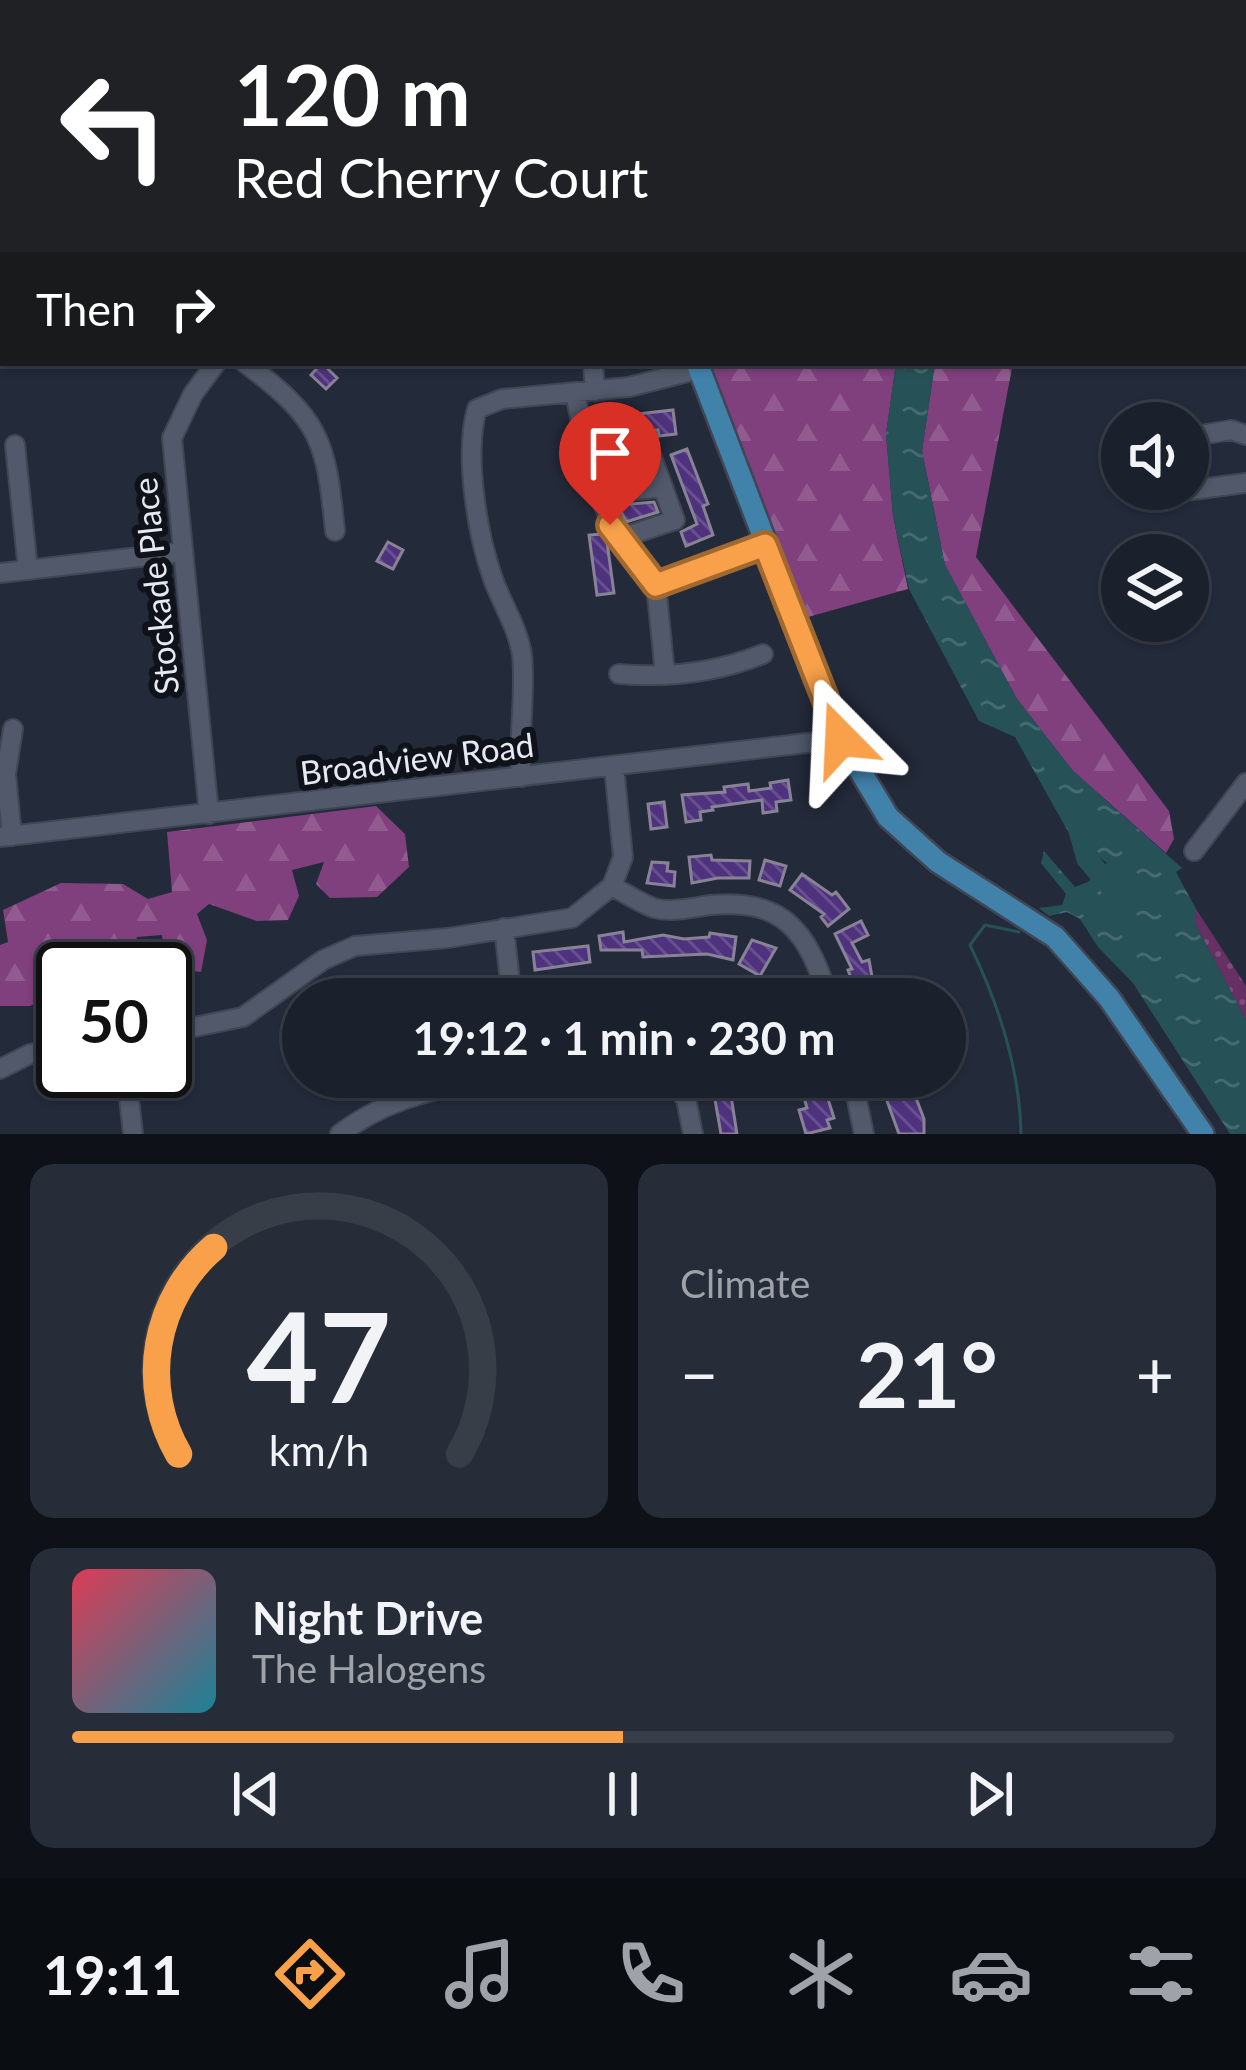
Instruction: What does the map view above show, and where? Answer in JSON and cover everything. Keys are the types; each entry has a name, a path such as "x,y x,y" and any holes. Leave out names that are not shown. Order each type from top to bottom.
{"main road":[{"path":"698,366 841,739 887,817 938,862 1055,937 1108,998 1203,1134"}],"street":[{"name":"Stockade Place","path":"209,814 172,438 193,394 214,366"},
{"path":"249,366 291,398 322,442 334,531"},
{"path":"592,366 585,392 588,459 610,525 656,585 664,674"},
{"path":"636,366 642,384"},
{"path":"521,777 522,656 482,537 473,459 477,410 502,399 642,384 698,366"},
{"path":"1209,434 1231,430 1246,435"},
{"path":"15,445 28,570"},
{"path":"588,459 650,452 675,520 621,538"},
{"path":"1209,488 1246,483"},
{"path":"598,494 664,487"},
{"path":"656,585 765,545"},
{"path":"0,573 182,552"},
{"path":"619,674 724,668 764,654"},
{"path":"6,837 6,774 14,729"},
{"name":"Broadview Road","path":"6,837 841,739"},
{"path":"192,1027 243,1017 323,959 355,946 448,938 572,918 612,886 623,857 614,767"},
{"path":"1194,851 1246,783"},
{"path":"612,886 656,908 763,908 784,917 801,933 820,978"},
{"path":"504,928 510,978"},
{"path":"0,1069 36,1053"},
{"path":"129,1098 134,1134"},
{"path":"340,1134 365,1115 405,1098"},
{"path":"685,1098 693,1134"},
{"path":"855,1098 863,1134"}],"shaded area":[{"path":"1196,909 1246,986 1246,1020 1196,925"}],"green space":[{"path":"709,366 896,366 886,434 893,516 908,589 801,619"},
{"path":"935,366 1012,366 976,557 1169,811 1174,839 1166,853 1073,771 1017,699 945,565 922,451"},
{"path":"376,806 405,834 409,867 377,897 330,898 316,884 324,862 292,870 299,896 288,920 257,921 209,904 197,914 207,940 201,972 192,971 192,942 163,942 162,935 137,937 136,942 36,942 36,1003 0,1006 0,945 8,942 3,910 61,883 123,884 148,899 172,892 167,832"}],"water":[{"path":"896,366 935,366 922,451 945,565 1017,699 1073,771 1182,868 1176,872 1196,909 1196,925 1246,1020 1246,1134 1230,1134 1133,983 1098,947 1080,919 1067,912 1049,916 1039,908 1062,905 1066,894 1041,863 1044,851 1075,887 1088,882 1107,863 1070,835 1015,737 979,721 909,589 893,516 886,434"}],"building":[{"path":"325,366 337,378 326,389 311,375"},
{"path":"673,410 676,434 659,436 658,430 607,435 608,442 599,443 594,419"},
{"path":"687,449 708,504 703,506 713,535 686,546 681,532 697,524 671,455"},
{"path":"641,467 644,475 609,479 606,471"},
{"path":"654,502 658,512 626,522 618,505"},
{"path":"601,534 607,542 614,593 597,595 589,535"},
{"path":"388,542 403,550 393,569 377,561"},
{"path":"788,780 791,800 776,802 777,811 763,813 762,800 712,807 700,812 701,820 686,822 682,795 725,792 724,787 748,784 749,791 771,788 770,783"},
{"path":"664,802 667,827 651,829 648,804"},
{"path":"711,855 712,860 750,861 749,878 692,883 689,857"},
{"path":"765,860 786,866 780,886 759,880"},
{"path":"652,862 668,863 667,871 675,872 674,886 647,883"},
{"path":"802,874 832,895 836,892 849,909 828,926 821,917 824,914 790,890"},
{"path":"861,921 868,935 852,943 862,962 869,960 872,978 851,978 848,970 852,969 835,934"},
{"path":"623,932 624,942 663,935 736,937 733,960 707,954 643,957 642,950 601,950 599,936"},
{"path":"752,940 776,948 760,976 739,964"},
{"path":"588,946 590,962 535,970 533,952"},
{"path":"715,1098 731,1098 737,1134 721,1134"},
{"path":"804,1098 828,1098 834,1118 827,1120 830,1128 806,1134 799,1110 807,1108"},
{"path":"886,1098 916,1098 924,1134 899,1134"}],"waterway":[{"path":"1075,817 1087,859 1116,893"},
{"path":"1019,932 985,925 970,945 1006,1037 1021,1134"}],"route":[{"path":"610,525 656,585 765,545 841,739"}]}
